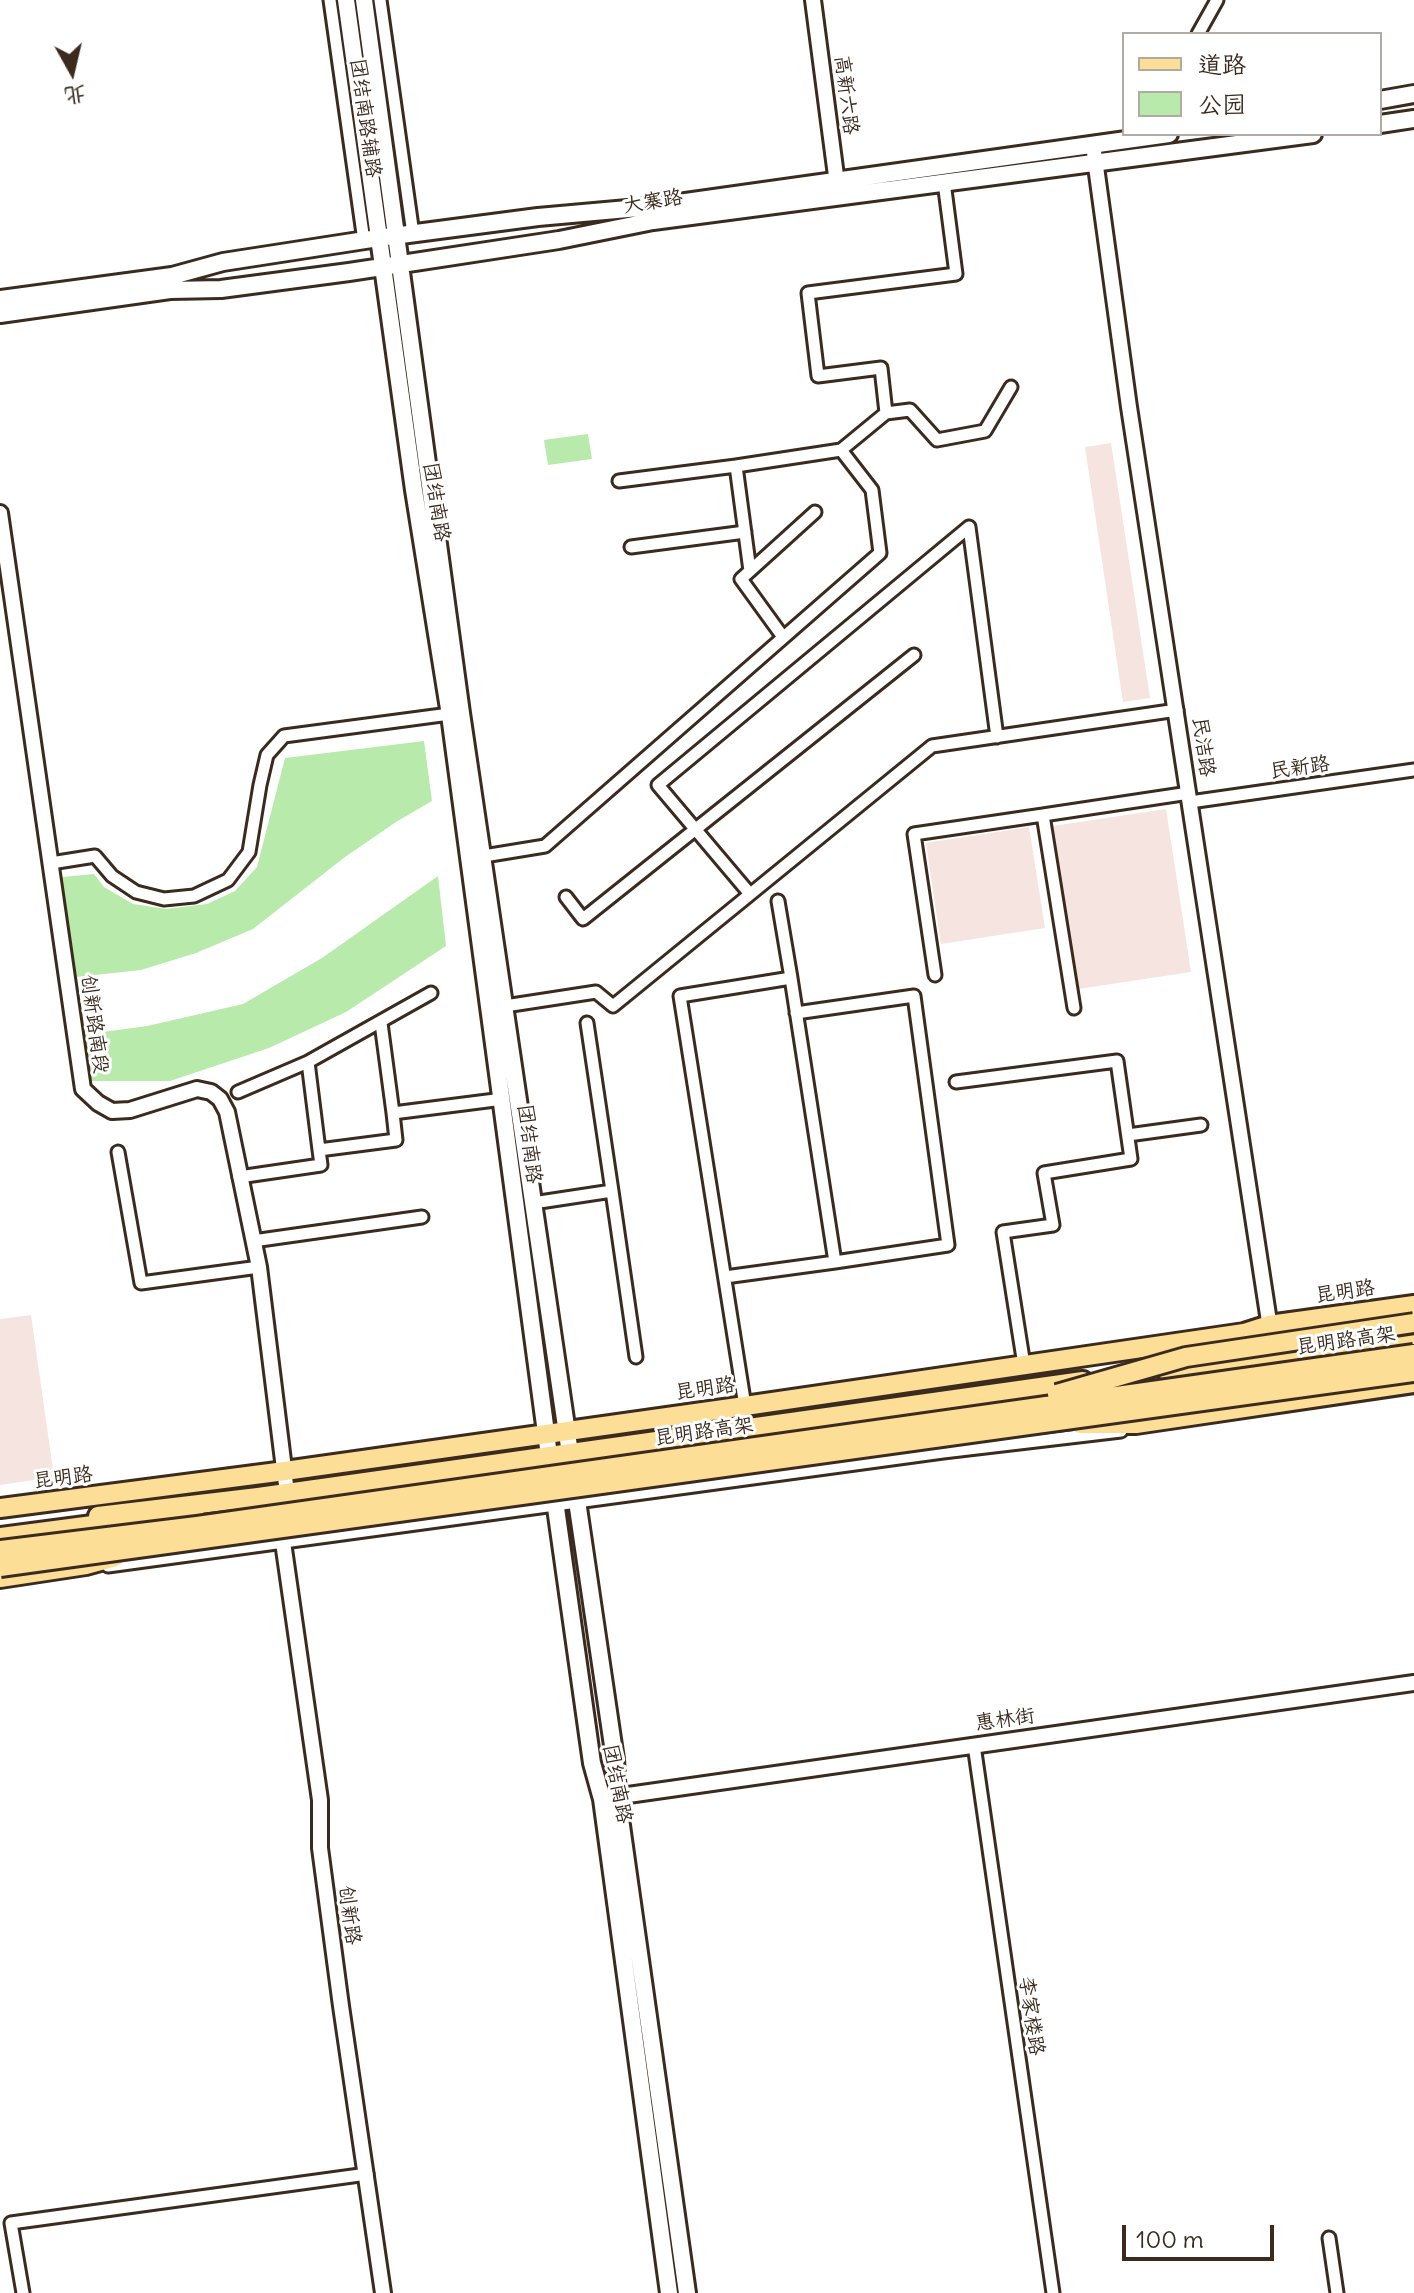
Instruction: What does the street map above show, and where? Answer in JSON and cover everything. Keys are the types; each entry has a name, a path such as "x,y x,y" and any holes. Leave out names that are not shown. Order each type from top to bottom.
{"main road":[{"name":"团结南路","path":"346,0 371,240 382,267 456,714 484,856 579,1502 615,1759 609,1798 669,2293"},
{"name":"团结南路","path":"364,0 405,235 401,264 555,1505 592,1763 609,1798 687,2293"},
{"path":"1382,100 1414,94"},
{"path":"1382,124 1414,119"},
{"name":"大寨路","path":"0,314 170,290 221,289 382,267 559,240 838,188 944,182 1094,153 1141,136"},
{"name":"大寨路","path":"0,299 172,276 223,262 538,217 838,188 1094,153 1290,136"},
{"name":"昆明路","path":"0,1508 745,1406 1414,1305"},
{"path":"1000,1411 1186,1357 1414,1323"},
{"path":"0,1528 287,1493 1414,1335"},
{"name":"昆明路高架","path":"0,1550 260,1517 1414,1354"},
{"name":"昆明路高架","path":"0,1567 1414,1372"},
{"path":"1045,1424 1136,1424 1414,1383"},
{"path":"0,1537 131,1522 260,1517"},
{"path":"0,1580 86,1565 147,1548"}],"street":[{"name":"团结南路辅路","path":"330,0 371,240"},
{"name":"团结南路辅路","path":"380,0 405,235"},
{"name":"高新六路","path":"813,0 838,188"},
{"path":"1199,32 1217,0"},
{"name":"民洁路","path":"1094,153 1118,330 1274,1354"},
{"path":"886,413 881,368 818,376 808,293 956,274 944,182"},
{"path":"619,481 841,450 886,413 910,410 937,440 985,431 1011,387"},
{"path":"484,856 545,846 880,553 872,490 841,450"},
{"path":"736,466 750,571"},
{"path":"783,637 741,579 815,512"},
{"name":"创新路南段","path":"0,513 5,576 83,1089 112,1111 130,1110 197,1089 211,1092 220,1099 227,1112 259,1267 287,1493"},
{"path":"750,894 658,785 969,527 997,737"},
{"path":"631,547 745,532"},
{"path":"566,897 583,919 914,655"},
{"path":"505,1006 596,992 613,1006 932,746 1177,710"},
{"path":"51,863 95,856 112,876 136,892 164,899 194,896 228,880 249,852 267,755 284,736 456,714"},
{"name":"民新路","path":"935,975 914,834 1043,815 1414,770"},
{"path":"1043,815 1074,1008"},
{"path":"778,901 835,1262"},
{"path":"745,1406 680,996 791,978"},
{"path":"238,1092 308,1062 431,993"},
{"path":"725,1277 948,1245 914,996 796,1013"},
{"path":"319,1150 396,1140 381,1023"},
{"path":"587,1023 636,1357"},
{"path":"956,1082 1117,1061 1131,1159 1044,1173 1053,1225 1003,1232 1024,1365"},
{"path":"239,1177 321,1165 308,1062"},
{"path":"393,1113 503,1099"},
{"path":"1128,1135 1201,1125"},
{"path":"118,1152 141,1283 259,1267"},
{"path":"533,1203 612,1191"},
{"path":"253,1241 422,1217"},
{"path":"0,1580 1414,1391"},
{"path":"283,1542 287,1493"},
{"name":"创新路","path":"283,1542 320,1800 321,1862 383,2293"},
{"name":"惠林街","path":"609,1798 1414,1683"},
{"name":"李家楼路","path":"974,1745 1053,2293"},
{"path":"23,2293 11,2223 367,2174"},
{"path":"1329,2238 1337,2293"}],"shaded area":[{"path":"1111,443 1150,698 1123,702 1085,447"},
{"path":"1166,809 1191,972 1078,989 1053,826"},
{"path":"1029,827 1045,928 941,944 926,843"},
{"path":"31,1315 54,1477 0,1485 0,1319"}],"green space":[{"path":"588,434 592,459 548,465 544,440"},
{"path":"424,741 432,801 345,857 253,929 196,953 141,970 76,977 62,877 94,874 104,887 133,904 166,909 207,904 235,891 257,867 285,758"},
{"path":"438,876 446,946 346,1012 269,1048 170,1081 88,1081 81,1035 147,1026 243,1004 322,958"}]}
